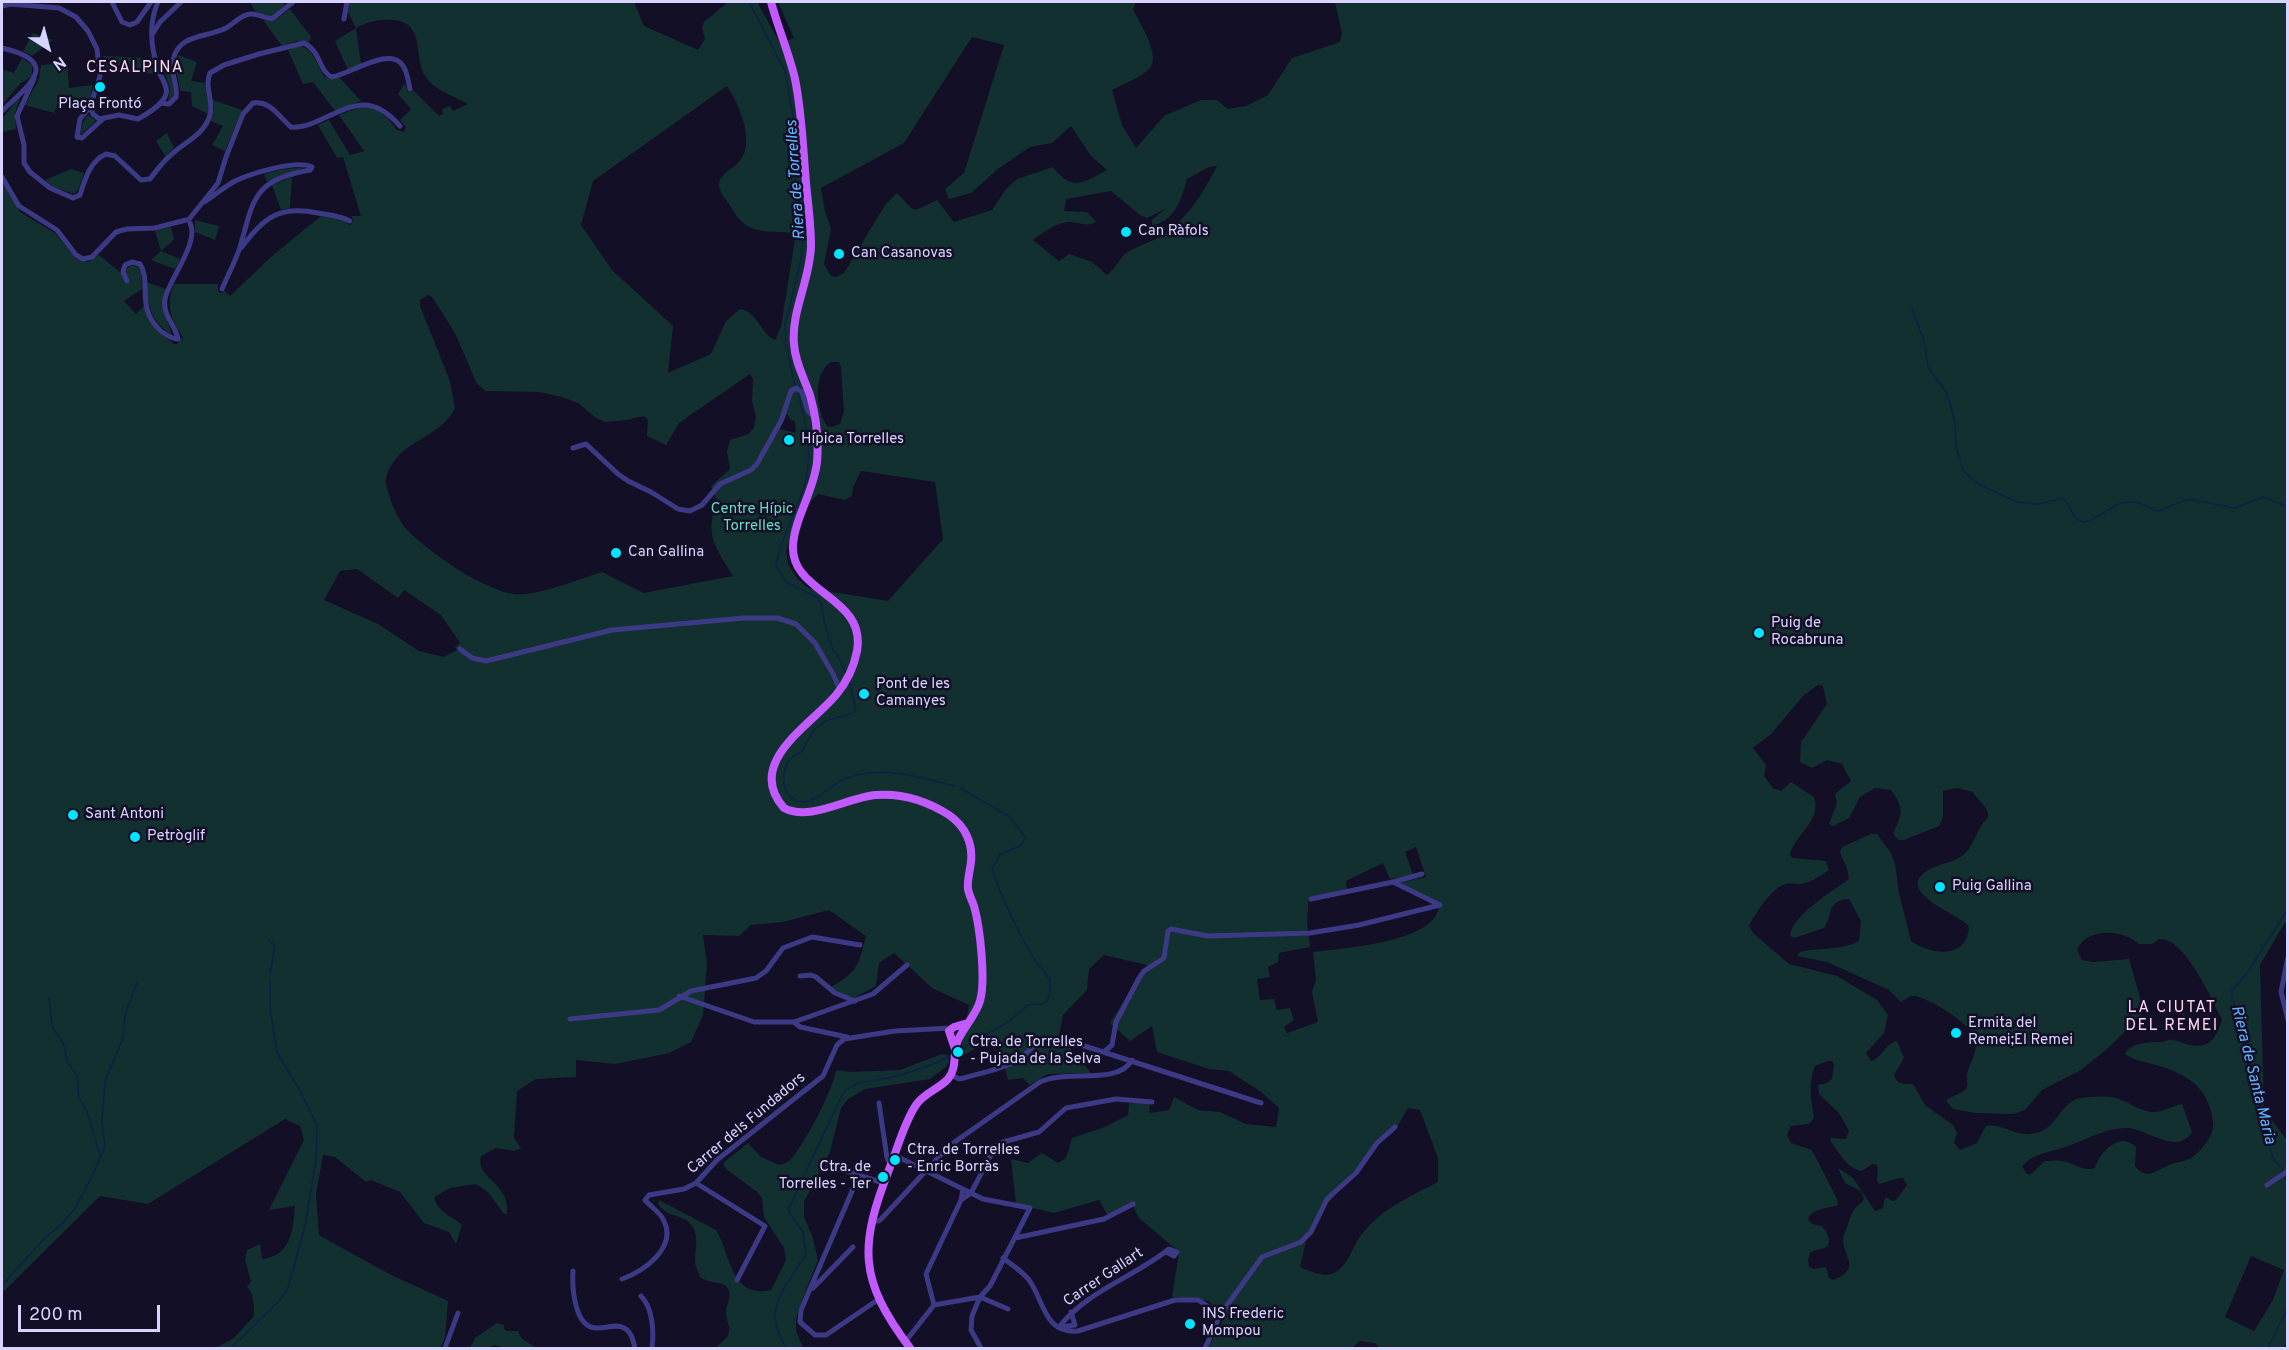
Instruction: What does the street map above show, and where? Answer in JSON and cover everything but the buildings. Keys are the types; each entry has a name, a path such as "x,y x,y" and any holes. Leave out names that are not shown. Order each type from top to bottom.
{"main road":[{"path":"771,2 795,81 804,147 811,230 807,282 795,321 794,344 815,418 818,455 816,471 794,540 794,556 804,576 840,605 854,624 858,646 850,673 840,690 783,749 773,772 774,794 784,808 800,813 875,795 900,795 927,803 949,815 962,826 970,845 968,886 976,921 982,979 980,1000 968,1023 956,1033 954,1067 951,1075 915,1106 883,1183 871,1221 869,1273 873,1288 907,1345"}],"street":[{"path":"112,2 122,22 130,26 137,22 151,2"},
{"path":"2,6 10,4 58,8 81,21 93,40 99,58 99,81 90,107 80,119 76,133 78,138 82,138 103,119 119,115 138,119 160,103 166,93 152,35 152,18 158,2"},
{"path":"152,35 160,22 181,2"},
{"path":"160,103 169,104 176,98 173,61 176,52 184,43 195,36 226,29 246,15 255,14 272,19 293,2"},
{"path":"344,19 346,2"},
{"path":"2,48 21,54 36,64 34,79 17,116 24,145 24,163 30,172 52,190 73,198 80,195 86,176 93,164 106,154 115,156 141,180 150,178 171,154 201,132 211,114 208,82 210,74 224,65 304,44 313,49 326,74 332,77 350,73 381,59 393,57 400,61 405,69 410,89"},
{"path":"2,111 34,79"},
{"path":"2,177 19,206 57,230 76,255 83,259 92,257 116,232 131,228 155,228 189,220 218,183 225,157 243,114 253,103 261,102 269,106 291,127 307,125 363,104 374,105 400,126"},
{"path":"90,107 95,116 103,119"},
{"path":"202,203 243,178 286,166 307,165 312,167 311,170 276,179 264,188 250,209 238,251 222,289"},
{"path":"238,251 257,227 285,212 306,210 350,221"},
{"path":"127,281 123,272 125,266 132,262 140,264 144,272 144,297 151,320 170,338 178,339 169,322 165,302 188,248 192,229 189,220"},
{"path":"573,448 586,444 628,481 678,509 686,511 694,510 705,502 720,484 751,470 758,464 778,426 789,394 796,389 804,394 808,411 815,418"},
{"path":"460,649 472,658 486,661 612,630 744,618 777,618 796,624 815,643 834,674 840,690"},
{"path":"1311,899 1422,874"},
{"path":"1105,1051 1113,1045 1116,1022 1139,978 1144,971 1164,958 1167,934 1171,929 1208,936 1310,933 1369,923 1440,905 1393,882"},
{"path":"570,1020 658,1010 679,996 692,991 756,978 766,971 783,948 812,937 860,945"},
{"path":"2288,957 2281,987 2288,1020"},
{"path":"679,996 754,1022 794,1022 873,994 907,965"},
{"path":"800,976 816,977 835,993 855,1001"},
{"path":"794,1022 800,1027 849,1037 894,1031 956,1033"},
{"name":"Carrer dels Fundadors","path":"622,1279 631,1276 657,1257 664,1245 668,1232 663,1218 645,1200 649,1195 684,1189 696,1184 717,1160 823,1076 837,1045 849,1037"},
{"path":"951,1075 960,1079 1015,1063 1034,1045 1069,1041 1261,1103"},
{"path":"871,1221 879,1221 949,1146 1040,1082 1055,1076 1114,1074 1129,1067 1132,1060"},
{"path":"961,1200 971,1193 995,1147 1000,1143 1039,1132 1066,1108 1116,1099 1152,1102"},
{"path":"879,1103 887,1158 891,1165"},
{"path":"1205,1348 1219,1314 1262,1257 1301,1242 1311,1232 1327,1199 1356,1173 1377,1143 1395,1127"},
{"path":"894,1155 983,1199 1030,1208 990,1286 980,1297 972,1316 971,1330 981,1348"},
{"path":"828,1165 883,1183"},
{"path":"2267,1185 2288,1171"},
{"path":"859,1175 799,1316 800,1322 815,1335 826,1335 879,1299"},
{"path":"696,1184 765,1226 737,1280"},
{"path":"934,1305 926,1274 961,1200 963,1189"},
{"path":"1015,1238 1104,1219 1133,1204"},
{"path":"810,1292 853,1247"},
{"name":"Carrer Gallart","path":"1059,1327 1071,1312 1166,1252"},
{"path":"1003,1258 1029,1281 1043,1312 1059,1327 1069,1332 1175,1300 1189,1298 1198,1300 1219,1314"},
{"path":"573,1271 572,1288 578,1311 585,1324 594,1328 617,1326 624,1328 631,1335 635,1348"},
{"path":"641,1296 648,1303 653,1336 652,1348"},
{"path":"907,1345 934,1305 980,1297 1008,1309"},
{"path":"1059,1327 1075,1325 1071,1312"},
{"path":"445,1348 458,1313"}],"green space":[{"path":"250,2 282,2 285,5 271,17 255,11"},
{"name":"Centre Hípic Torrelles","path":"349,2 634,2 644,26 698,50 705,39 702,28 704,22 728,2 757,2 780,43 794,38 778,2 1136,2 1133,9 1148,39 1153,56 1152,64 1141,75 1112,90 1122,125 1136,148 1164,116 1201,100 1217,100 1228,109 1246,106 1268,95 1292,58 1340,42 1342,33 1335,2 2287,2 2288,922 2284,924 2260,965 2264,1110 2287,1140 2288,1338 2284,1348 1379,1348 1375,1343 1360,1341 1352,1348 1208,1348 1223,1320 1209,1301 1172,1297 1179,1252 1139,1218 1132,1204 1108,1216 1099,1200 1054,1213 1016,1204 1011,1159 1028,1163 1042,1153 1058,1163 1066,1158 1072,1138 1105,1127 1128,1115 1129,1103 1149,1104 1150,1113 1169,1110 1174,1097 1198,1110 1220,1112 1246,1124 1276,1127 1279,1108 1261,1092 1229,1071 1209,1069 1157,1052 1152,1026 1130,1041 1110,1023 1147,965 1104,955 1089,969 1087,990 1063,1015 1059,1035 1091,1073 1048,1074 1030,1085 1023,1078 1008,1080 999,1045 985,1043 959,1058 969,1005 932,988 894,953 879,963 876,986 850,1000 828,989 855,969 866,936 829,910 783,922 751,925 739,936 703,935 707,964 703,1015 691,1042 669,1053 615,1064 576,1060 576,1077 536,1079 517,1091 514,1138 521,1148 514,1151 496,1148 481,1156 480,1162 484,1172 504,1196 507,1214 504,1214 488,1192 476,1184 450,1188 434,1197 442,1210 462,1225 456,1244 449,1232 424,1223 400,1192 371,1180 366,1182 335,1157 323,1155 316,1194 319,1235 391,1275 448,1301 445,1338 440,1348 215,1348 233,1339 254,1316 254,1304 247,1286 251,1282 245,1259 247,1250 260,1244 262,1259 272,1257 285,1247 289,1240 295,1206 269,1210 304,1140 300,1126 285,1119 148,1204 100,1196 2,1293 2,182 20,212 55,233 76,259 88,262 99,255 121,273 127,284 130,281 126,274 127,268 132,265 138,267 141,273 142,289 124,301 136,314 144,306 156,327 174,344 177,344 183,337 172,318 170,298 174,284 218,284 218,292 225,291 230,296 272,256 321,216 343,220 350,225 354,221 351,216 361,216 343,157 337,158 318,125 329,120 350,155 364,151 339,115 359,108 372,108 387,117 397,130 404,132 406,127 400,120 411,109 398,94 405,83 408,92 414,91 439,116 443,114 442,109 450,106 453,111 468,104 440,90 426,77 422,69 417,41 410,27 403,22 387,20 373,21 356,28 348,12","holes":["972,37 1004,45 964,173 945,189 949,199 971,193 998,169 1030,147 1052,143 1071,126 1091,156 1107,170 1078,183 1066,180 1053,167 1017,179 1006,189 992,210 954,222 937,200 916,210 911,208 897,193 885,205 844,273 836,277 831,276 824,264 831,229 821,188 904,143","727,86 741,114 746,146 738,163 720,180 721,192 738,217 751,228 796,233 781,327 775,340 766,333 751,314 740,309 726,321 711,354 668,373 673,326 612,270 581,225 593,181","1217,166 1186,215 1169,231 1125,254 1107,275 1092,262 1069,254 1059,261 1033,240 1058,224 1096,222 1087,212 1064,211 1066,199 1111,191 1140,215 1147,218 1165,209 1152,220 1152,226 1167,219 1180,202 1187,179 1209,167","428,295 432,297 455,333 477,384 486,391 540,392 562,397 578,403 596,418 605,422 644,416 648,420 647,436 666,445 679,423 750,374 753,379 752,400 756,418 754,427 749,434 730,440 727,452 730,469 711,486 717,500 713,512 713,540 733,576 644,593 602,572 534,593 514,594 488,586 444,560 419,541 402,523 391,501 386,480 391,465 399,456 448,419 455,408 450,381 420,306 420,300","831,362 839,362 844,412 840,424 827,426 823,419 818,402 818,383 825,368","787,414 791,420 795,421 796,433 780,429","861,471 935,482 943,539 888,601 808,588 797,578 788,564 786,551 796,518 818,494 845,500 852,496 853,487","357,569 398,598 404,590 441,615 460,643 455,647 457,650 444,657 419,651 378,624 324,600 340,571","1818,685 1823,686 1827,704 1801,742 1800,762 1812,768 1827,760 1842,764 1851,781 1835,794 1837,803 1829,824 1833,826 1849,818 1860,797 1875,788 1891,790 1898,802 1901,812 1893,834 1899,840 1939,826 1943,817 1943,791 1957,788 1973,792 1987,811 1988,818 1966,852 1958,859 1924,873 1918,881 1924,896 1968,925 1966,939 1956,949 1941,952 1911,941 1899,893 1895,864 1891,853 1877,834 1871,834 1842,847 1840,852 1849,879 1805,912 1792,928 1790,936 1794,938 1824,928 1833,905 1849,899 1861,921 1859,941 1837,948 1800,952 1797,956 1827,962 1889,990 1901,1002 1912,996 1929,1001 1949,1012 1966,1026 1975,1038 1976,1048 1967,1075 1966,1089 1946,1101 1953,1109 1975,1113 2013,1114 2025,1110 2042,1090 2081,1070 2140,1017 2141,1001 2129,959 2093,962 2082,960 2077,950 2088,937 2115,933 2124,935 2139,944 2152,944 2159,939 2168,941 2178,948 2196,971 2222,1019 2218,1031 2212,1040 2203,1045 2190,1045 2170,1040 2150,1042 2131,1047 2125,1054 2136,1060 2177,1073 2187,1078 2201,1091 2211,1110 2213,1127 2212,1133 2198,1153 2189,1159 2148,1174 2139,1171 2135,1166 2136,1147 2124,1141 2111,1145 2101,1155 2095,1168 2086,1169 2066,1162 2045,1161 2031,1174 2027,1174 2022,1166 2030,1159 2111,1130 2136,1129 2170,1142 2186,1139 2192,1132 2182,1104 2151,1112 2112,1097 2080,1098 2072,1101 2052,1123 2039,1132 2024,1134 1997,1126 1986,1126 1977,1143 1960,1150 1954,1143 1957,1133 1953,1125 1925,1105 1913,1084 1901,1083 1895,1078 1894,1075 1904,1058 1897,1041 1871,1061 1866,1053 1884,1033 1888,1015 1877,1000 1837,976 1789,964 1753,933 1749,926 1765,901 1781,886 1808,882 1829,870 1826,861 1792,858 1790,854 1812,820 1816,805 1814,797 1791,782 1781,791 1773,788 1764,776 1766,765 1753,748 1771,734 1804,695","1416,847 1426,877 1399,883 1439,903 1435,916 1424,927 1387,941 1313,952 1316,980 1312,992 1318,1022 1287,1033 1284,1027 1294,1020 1290,1008 1277,1010 1274,999 1260,1000 1257,979 1270,977 1268,967 1278,962 1279,953 1310,947 1307,922 1309,897 1347,890 1346,881 1383,863 1390,879 1413,875 1405,852","1832,1061 1834,1065 1832,1079 1818,1085 1819,1094 1839,1113 1849,1131 1846,1139 1831,1138 1830,1140 1843,1159 1852,1167 1862,1171 1872,1164 1877,1165 1879,1184 1903,1178 1907,1185 1896,1200 1885,1197 1883,1208 1875,1211 1853,1178 1838,1168 1845,1183 1861,1191 1864,1199 1855,1208 1843,1240 1848,1259 1848,1270 1833,1280 1829,1278 1826,1267 1813,1269 1809,1266 1810,1252 1827,1247 1829,1239 1822,1226 1812,1224 1808,1219 1816,1211 1838,1205 1837,1199 1812,1150 1791,1143 1787,1135 1791,1126 1809,1124 1814,1118 1811,1079 1815,1066","1408,1108 1420,1110 1438,1158 1438,1182 1378,1217 1362,1234 1341,1268 1327,1275 1300,1267 1306,1241 1324,1208 1378,1145 1394,1132","2251,1256 2284,1270 2273,1300 2254,1331 2225,1317"]},
{"path":"290,9 311,37 309,42 297,41 282,46 263,20 273,22"},
{"path":"356,28 361,64 348,70 335,41"},
{"path":"33,33 53,40 32,56 23,51"},
{"path":"299,46 309,50 325,77 340,78 361,101 335,111 313,82 303,84 288,50"},
{"path":"178,55 197,62 191,81 205,83 207,96 198,94 208,97 208,114 192,106 191,92 180,91 176,69"},
{"path":"103,56 151,58 156,74 104,70"},
{"path":"22,58 32,65 32,76 20,84 2,105 2,69 14,73"},
{"path":"160,61 170,62 174,95 168,101 170,88"},
{"path":"67,62 69,88 93,85 90,98 59,100 54,113 25,105 39,79 41,65"},
{"path":"22,93 15,113 16,129 2,132 2,119"},
{"path":"213,100 242,110 225,151 212,145 223,126 211,121 214,110"},
{"path":"88,115 95,120 94,123 80,135 83,122"},
{"path":"167,133 174,148 165,156 156,141"},
{"path":"307,167 267,182 264,174 284,169"},
{"path":"71,169 84,173 78,190 74,194 53,187 45,180"},
{"path":"292,177 290,208 281,210 272,185"},
{"path":"195,220 219,226 215,240 195,232"},
{"path":"171,227 174,240 161,251 155,231"},
{"path":"161,251 180,259 175,269 151,260"},
{"path":"146,282 166,289 163,309 172,335 154,318"},
{"path":"942,1054 947,1055 949,1061 946,1067 930,1079 865,1089 848,1099 841,1108 830,1152 804,1202 804,1217 812,1235 818,1260 796,1320 796,1331 803,1348 718,1348 717,1346 729,1332 726,1313 730,1296 728,1289 724,1285 700,1277 695,1261 696,1238 693,1228 686,1220 664,1210 658,1204 659,1200 716,1230 734,1272 747,1288 757,1291 771,1290 786,1260 784,1248 764,1217 762,1198 726,1169 723,1163 748,1143 761,1157 779,1165 790,1160 817,1117 835,1072 838,1070 850,1072 900,1070"},
{"path":"497,1323 504,1325 507,1331 518,1331 521,1338 536,1348 506,1348 494,1345 488,1348 470,1348 475,1338"}],"waterway":[{"name":"Riera de Torrelles","path":"749,2 785,71 793,117 796,190 802,213 803,238 801,259 785,325 786,344 795,386"},
{"path":"1912,309 1924,341 1928,367 1946,392 1950,403 1955,422 1956,447 1964,472 1980,485 2017,502 2039,504 2062,498 2075,518 2084,522 2121,503 2128,502 2139,503 2158,511 2189,499 2235,508 2263,497 2288,507"},
{"name":"Riera de Torrelles","path":"797,390 808,438 807,475 776,566 786,582 817,597 822,605 833,651 837,654 846,673"},
{"name":"Riera de Torrelles","path":"849,680 856,711 822,723 813,731 802,751 790,759 785,768 784,779 789,795 794,800 808,801 843,780 857,775 885,772 955,786"},
{"name":"Riera de Torrelles","path":"959,1050 1008,1022 1028,1005 1042,1004 1048,1000 1051,986 1049,978 1036,962 1016,927 992,869 1000,854 1021,846 1025,837 1010,817 960,788"},
{"name":"Riera de Santa Maria","path":"2283,1173 2273,1158 2231,992 2249,970 2288,909"},
{"path":"268,939 275,946 270,974"},
{"path":"231,1348 279,1301 288,1288 305,1226 316,1160 317,1125 277,1053 270,1008 270,981"},
{"path":"2,1285 76,1207 95,1170 105,1146 102,1122 105,1081 123,1038 125,1015 137,982"},
{"path":"49,998 52,1026 63,1043 68,1063 77,1076 79,1098 88,1114 100,1156"},
{"name":"Riera de Torrelles","path":"786,1348 777,1327 775,1313 783,1290 806,1255 803,1232 788,1210 843,1093 857,1084 909,1072 951,1055"},
{"name":"Riera de Santa Maria","path":"2284,1177 2288,1184"},
{"name":"Riera de Santa Maria","path":"2268,1348 2288,1307"}],"place":[{"name":"Plaça Frontó","path":"100,87"},
{"name":"Can Ràfols","path":"1126,232"},
{"name":"Can Casanovas","path":"839,254"},
{"name":"Hípica Torrelles","path":"789,440"},
{"name":"Can Gallina","path":"616,553"},
{"name":"Puig de Rocabruna","path":"1759,633"},
{"name":"Pont de les Camanyes","path":"864,694"},
{"name":"Sant Antoni","path":"73,815"},
{"name":"Petròglif","path":"135,837"},
{"name":"Puig Gallina","path":"1940,887"},
{"name":"Ermita del Remei;El Remei","path":"1956,1033"},
{"name":"Ctra. de Torrelles - Pujada de la Selva","path":"958,1052"},
{"name":"Ctra. de Torrelles - Enric Borràs","path":"895,1160"},
{"name":"Ctra. de Torrelles - Ter","path":"883,1177"},
{"name":"INS Frederic Mompou","path":"1190,1324"}],"district":[{"name":"CESALPINA","path":"135,69"},
{"name":"LA CIUTAT DEL REMEI","path":"2172,1018"}]}
